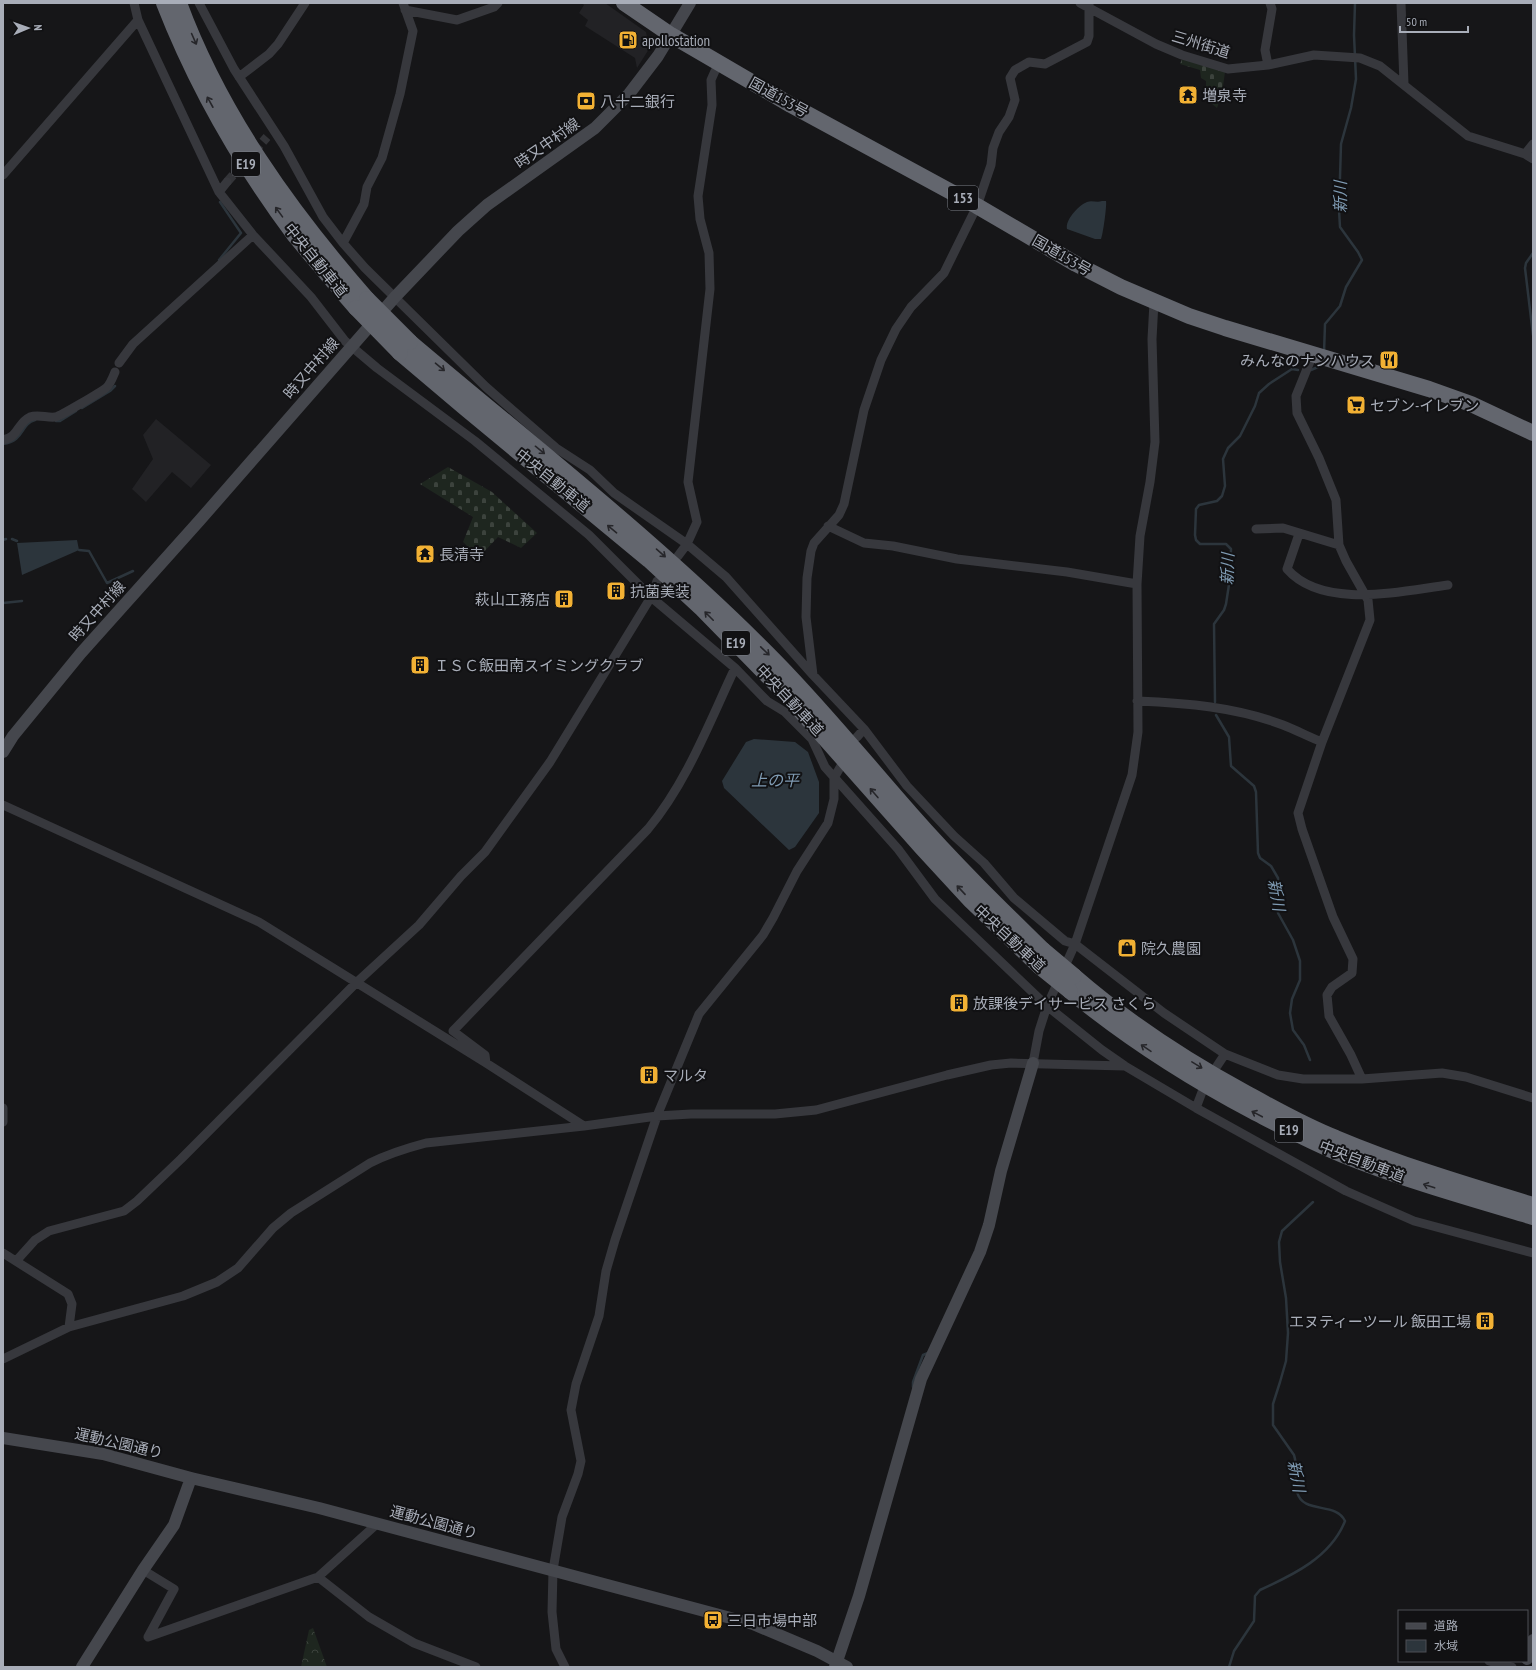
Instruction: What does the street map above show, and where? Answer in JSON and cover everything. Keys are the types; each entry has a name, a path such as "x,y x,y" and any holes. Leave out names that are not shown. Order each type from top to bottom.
{"highway":[{"name":"中央自動車道","path":"164,3 191,67 247,165 295,235 465,408 649,560 702,609 790,699 971,901 1039,966 1099,998 1176,1052 1226,1082 1268,1105 1335,1138 1396,1161 1533,1205"},
{"name":"中央自動車道","path":"179,3 204,61 258,158 361,303"},
{"name":"国道153号","path":"624,3 671,35 791,105 977,206 1102,278 1154,302 1211,324 1429,389 1471,404 1533,433"},
{"name":"中央自動車道","path":"405,347 603,502 699,587 777,663 843,734 912,816 993,902 1043,950 1072,984 1129,1036 1180,1071 1256,1113 1343,1155 1448,1192 1533,1217"},
{"path":"1396,1161 1533,1197"},
{"path":"1448,1192 1473,1208 1533,1227"}],"street":[{"path":"134,3 138,20 219,192 253,235 311,298 351,346 377,368 474,441 583,530 651,597 735,668 768,701 785,712 812,739 825,767 898,849 935,898 1048,1006 1102,1050 1125,1066 1196,1108 1346,1191 1414,1221 1533,1253"},
{"path":"199,3 270,133 323,217 343,243 486,388 556,448 590,470 614,493 687,544 726,577 864,729 907,786 954,836 984,863 1014,898 1066,941 1076,944 1164,1013 1225,1054 1278,1075 1303,1079 1362,1079 1442,1073 1466,1077 1533,1098"},
{"path":"239,77 269,54 278,44 305,3"},
{"path":"404,7 457,20 494,7 498,3"},
{"name":"時又中村線","path":"3,752 13,736 80,653 200,520 395,297 458,231 486,205 595,128 629,94 671,35 690,3"},
{"name":"三州街道","path":"1080,3 1089,5 1156,44 1228,69 1268,65 1314,55 1360,58 1380,66 1404,84"},
{"path":"1268,65 1265,50 1272,9 1270,3"},
{"path":"1401,3 1404,84 1468,136 1529,156 1533,144"},
{"path":"813,674 806,617 807,578 811,551 814,542 839,515 844,504 864,410 881,360 896,329 911,307 944,273 977,206 991,165 993,148 999,132 1009,117 1015,100 1010,78 1015,70 1029,62 1045,64 1088,42 1089,5"},
{"path":"343,243 364,204 367,187 382,158 400,94 413,31 404,7"},
{"path":"3,175 138,20"},
{"path":"678,556 687,544 697,522 688,482 710,289 709,253 700,219 698,196 712,104 711,80 715,71"},
{"path":"219,192 227,182"},
{"path":"119,363 133,344 253,235"},
{"path":"840,1665 921,1379 980,1252 989,1225 1001,1171 1032,1063 1039,1031 1048,1006 1076,944 1132,774 1138,732 1138,584 1140,536 1150,482 1155,442 1152,339 1154,302"},
{"path":"1320,356 1296,396 1297,413 1319,458 1336,500 1339,545 1346,561 1368,600 1370,620 1322,742 1298,813 1302,829 1333,917 1353,959 1352,973 1332,987 1326,995 1329,1016 1351,1055 1362,1079"},
{"path":"3,440 10,439 15,435 21,424 30,417 56,417 107,388 115,372"},
{"path":"828,526 864,544 893,546 957,559 1067,572 1138,584"},
{"path":"1256,529 1283,528 1339,545"},
{"path":"1299,534 1287,569 1305,583 1327,591 1348,595 1366,596 1448,585"},
{"path":"17,1260 35,1240 49,1231 124,1211 137,1201 181,1159 357,982 419,925 461,876 485,852 550,762 651,597 657,581"},
{"path":"486,1063 485,1055 453,1030 648,829 681,783 735,668"},
{"path":"1137,702 1183,703 1233,711 1282,725 1322,742"},
{"path":"857,737 864,729"},
{"path":"565,1667 556,1649 552,1612 553,1570 562,1517 578,1474 580,1461 571,1410 576,1384 599,1316 606,1271 615,1240 657,1116 699,1014 763,935 797,871 828,823 834,799 834,778 842,764"},
{"path":"3,805 259,922 357,982 584,1126"},
{"path":"1217,1066 1225,1054"},
{"path":"3,1359 69,1327 183,1296 217,1282 238,1268 273,1228 291,1213 370,1163 384,1156 426,1143 584,1126 657,1116 691,1114 775,1114 816,1110 947,1075 991,1065 1032,1063 1125,1066"},
{"path":"1196,1108 1202,1092"},
{"path":"3,1108 3,1122"},
{"path":"3,1253 17,1260 68,1294 72,1304 69,1327"},
{"name":"運動公園通り","path":"3,1438 103,1454 191,1478 378,1524 753,1624 817,1651 840,1665"},
{"path":"82,1667 143,1570 174,1525 191,1478"},
{"path":"143,1570 174,1589 148,1637 318,1577 378,1524"},
{"path":"318,1577 369,1616 414,1643 476,1667"},
{"path":"1528,1657 1533,1640"},
{"path":"1493,1662 1512,1667"}],"shaded area":[{"name":"apollostation","path":"582,3 605,3 646,32 649,49 637,68 635,58 585,26 588,20 579,13 584,5"},
{"path":"156,419 211,465 191,488 172,472 146,502 132,489 153,459 143,435"}],"green space":[{"path":"1182,59 1225,72 1222,93 1217,108 1206,99 1206,81 1201,78 1200,70 1180,64"},
{"path":"448,467 492,492 537,533 521,548 498,537 479,557 463,542 473,517 420,484"},
{"path":"313,1628 327,1667 301,1667 309,1630"}],"water":[{"path":"1089,201 1106,201 1106,204 1101,239 1095,239 1067,229 1070,217 1080,206"},
{"path":"77,540 79,550 22,575 17,543"},
{"name":"上の平","path":"754,739 795,742 808,752 819,782 819,813 795,847 789,850 724,788 722,781 746,742"}],"waterway":[{"name":"新川","path":"1324,353 1325,324 1340,306 1346,287 1362,260 1340,227 1339,210 1341,144 1351,108 1356,79 1354,35 1355,3"},
{"path":"219,260 241,233 220,202"},
{"path":"1533,253 1526,263 1525,268 1533,335"},
{"name":"新川","path":"1311,370 1318,367 1321,363"},
{"name":"新川","path":"1215,702 1214,624 1224,610 1226,604 1230,578 1231,549 1226,544 1200,544 1196,540 1196,509 1199,505 1217,501 1222,496 1225,486 1223,459 1228,448 1240,436 1255,406 1259,393 1269,384 1292,369 1298,370"},
{"path":"82,408 110,391 115,386"},
{"path":"56,421 60,421 76,411"},
{"path":"3,444 15,440 27,425 35,420"},
{"path":"12,539 17,541"},
{"path":"79,550 89,551 107,583 133,571"},
{"path":"3,603 22,601"},
{"name":"新川","path":"1216,715 1229,737 1231,766 1254,786 1256,792 1258,853 1260,858 1271,866 1278,878 1278,913 1293,940 1300,961 1300,980 1292,999 1290,1013 1293,1030 1304,1045 1310,1060"},
{"name":"新川","path":"1229,1667 1234,1651 1254,1621 1255,1596 1260,1590 1298,1571 1321,1555 1339,1534 1345,1521 1341,1515 1335,1511 1312,1506 1300,1499 1296,1488 1296,1464 1294,1455 1273,1425 1273,1404 1286,1361 1288,1333 1286,1298 1280,1262 1279,1242 1282,1231 1313,1202"},
{"path":"913,1387 913,1382 923,1355 928,1353"}],"tunnel":[{"path":"227,182 267,137"}],"place":[{"name":"apollostation","path":"628,40"},
{"name":"増泉寺","path":"1188,95"},
{"name":"八十二銀行","path":"586,101"},
{"name":"みんなのナンハウス","path":"1389,360"},
{"name":"セブン-イレブン","path":"1356,405"},
{"name":"長清寺","path":"425,554"},
{"name":"抗菌美装","path":"616,591"},
{"name":"萩山工務店","path":"564,599"},
{"name":"ＩＳＣ飯田南スイミングクラブ","path":"420,665"},
{"name":"院久農園","path":"1127,948"},
{"name":"放課後デイサービス さくら","path":"959,1003"},
{"name":"マルタ","path":"649,1075"},
{"name":"エヌティーツール 飯田工場","path":"1485,1321"},
{"name":"三日市場中部","path":"713,1620"}]}
